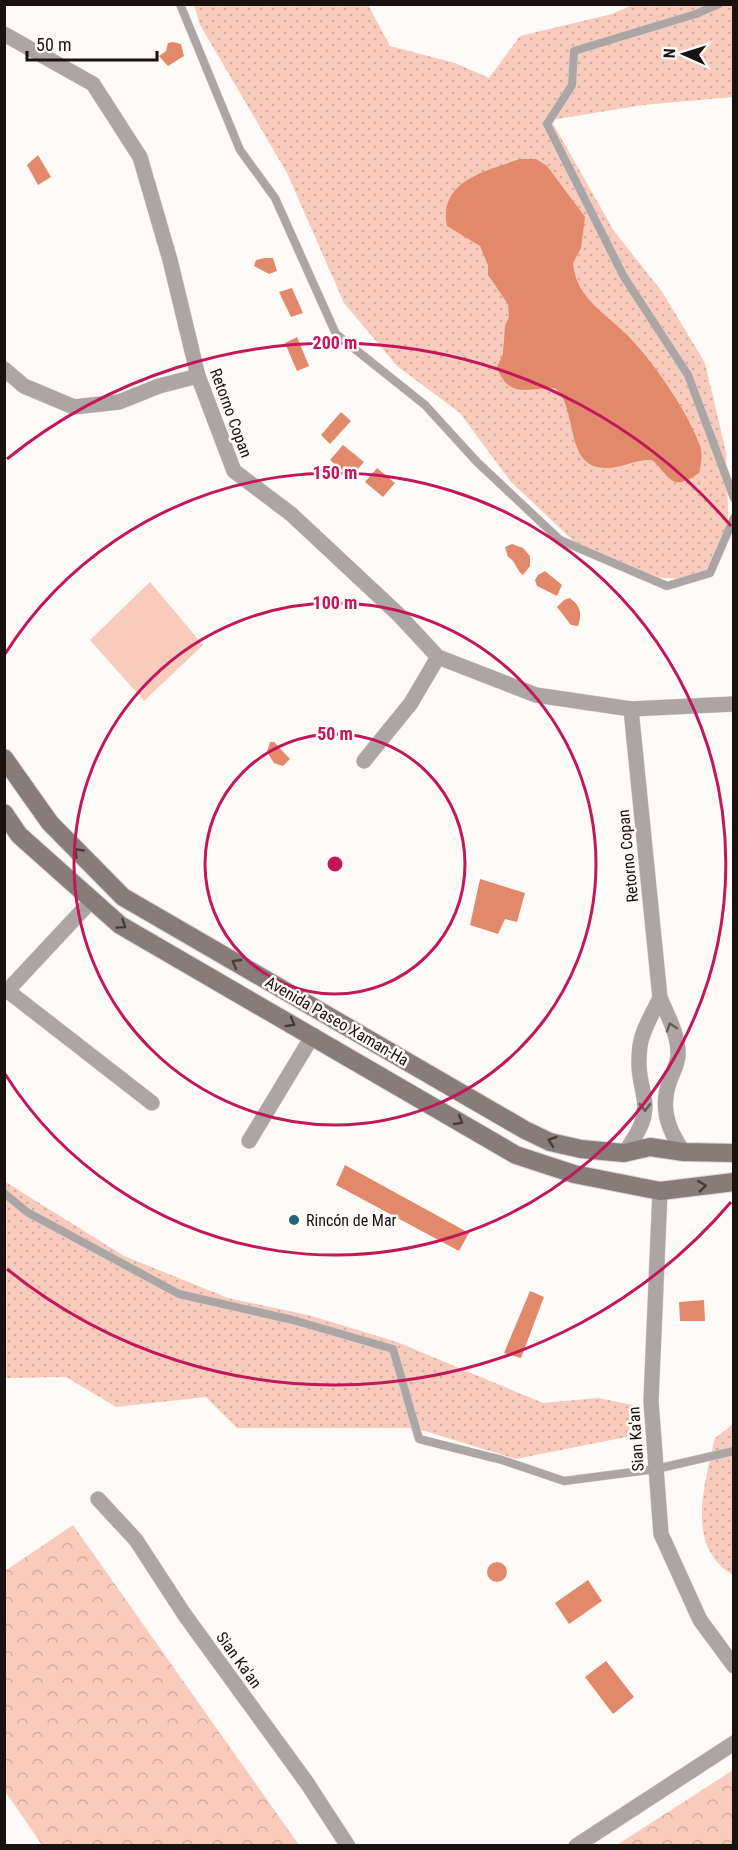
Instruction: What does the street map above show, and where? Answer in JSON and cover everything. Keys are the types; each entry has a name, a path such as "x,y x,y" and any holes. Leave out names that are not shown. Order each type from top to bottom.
{"main road":[{"name":"Avenida Paseo Xaman-Ha","path":"4,758 50,823 123,897 525,1130 550,1142 581,1149 624,1153 650,1147 684,1152 734,1153"},
{"path":"9,819 38,805"},
{"name":"Avenida Paseo Xaman-Ha","path":"9,819 19,835 120,925 313,1035 516,1155 574,1174 660,1191 734,1182"},
{"path":"166,951 182,932"},
{"path":"574,1174 581,1149"}],"street":[{"name":"Retorno Copan","path":"4,34 93,84 140,157 170,260 198,376 234,471 291,514 398,614 438,657 536,695 631,709 734,704"},
{"path":"4,369 24,386 74,407 119,402 159,386 198,376"},
{"path":"364,761 411,703 438,657"},
{"name":"Retorno Copan","path":"631,709 660,998 672,1026 678,1056 668,1084 666,1117 671,1134 684,1152"},
{"path":"92,900 6,989 152,1103"},
{"name":"Retorno Copan","path":"624,1153 639,1133 646,1118 646,1102 640,1071 640,1043 660,998"},
{"path":"249,1141 313,1035"},
{"name":"Sian Ka'an","path":"660,1191 651,1401 662,1534 700,1620 734,1666"},
{"name":"Sian Ka'an","path":"98,1499 136,1540 184,1614 307,1783 348,1845"},
{"path":"576,1845 734,1743"}],"lane":[{"path":"180,4 240,150 275,198 336,334 425,405 477,462 560,540 668,586 710,573 734,518"},
{"path":"718,4 696,14 574,51 572,85 547,124 624,277 688,375 734,498"},
{"path":"4,1193 27,1212 179,1294 293,1320 393,1349 419,1439 502,1460 564,1481 657,1469 734,1451"}],"green space":[{"path":"194,5 368,5 390,46 455,63 489,78 520,36 612,14 632,5 733,5 733,97 643,105 551,120 614,231 663,293 705,363 726,452 729,539 699,579 637,577 579,546 511,482 460,413 397,366 344,303 287,173 200,25"},
{"path":"150,582 203,645 144,701 90,640"},
{"path":"4,1181 124,1256 228,1298 312,1316 397,1342 543,1403 598,1398 633,1405 631,1436 516,1459 415,1428 237,1428 206,1397 116,1407 66,1377 5,1378"},
{"path":"733,1424 733,1575 718,1563 708,1548 703,1531 702,1513 703,1494 715,1438"},
{"path":"73,1525 299,1845 42,1845 5,1791 5,1571"},
{"path":"733,1770 733,1845 617,1845"}],"shaded area":[{"path":"168,43 181,44 184,56 168,66 159,56 166,51"},
{"path":"38,155 51,177 38,185 27,165"},
{"path":"520,159 536,159 547,166 585,217 581,248 573,263 579,286 592,303 626,334 647,358 687,417 701,452 699,473 690,479 683,482 672,480 652,460 612,468 592,465 583,458 577,448 567,409 555,388 520,390 507,384 502,377 497,367 503,354 505,326 509,317 508,304 488,275 488,265 480,246 447,226 446,210 457,188 468,180 480,173"},
{"path":"273,258 277,271 269,274 254,266 256,260"},
{"path":"292,288 303,313 291,317 279,292"},
{"path":"297,337 309,366 297,371 285,343"},
{"path":"341,412 351,421 330,444 321,435"},
{"path":"343,445 364,462 350,478 330,460"},
{"path":"377,468 395,483 383,497 365,482"},
{"path":"512,544 523,548 530,556 530,566 523,575 508,557 505,547"},
{"path":"545,571 562,585 557,596 537,586 535,580"},
{"path":"570,598 580,611 578,626 571,625 557,607"},
{"path":"270,742 274,742 290,759 283,766 274,763 267,752"},
{"path":"480,879 525,893 517,922 505,919 498,934 470,925"},
{"path":"345,1165 469,1233 459,1251 336,1185"},
{"path":"530,1291 544,1297 521,1358 504,1353"},
{"path":"704,1300 705,1321 680,1321 679,1302"},
{"path":"497,1562 504,1565 507,1572 504,1579 497,1582 490,1579 487,1572 490,1565"},
{"path":"588,1580 602,1601 569,1624 555,1603"},
{"path":"606,1661 634,1697 613,1714 585,1677"}],"place":[{"name":"Rincón de Mar","path":"294,1220"}]}
